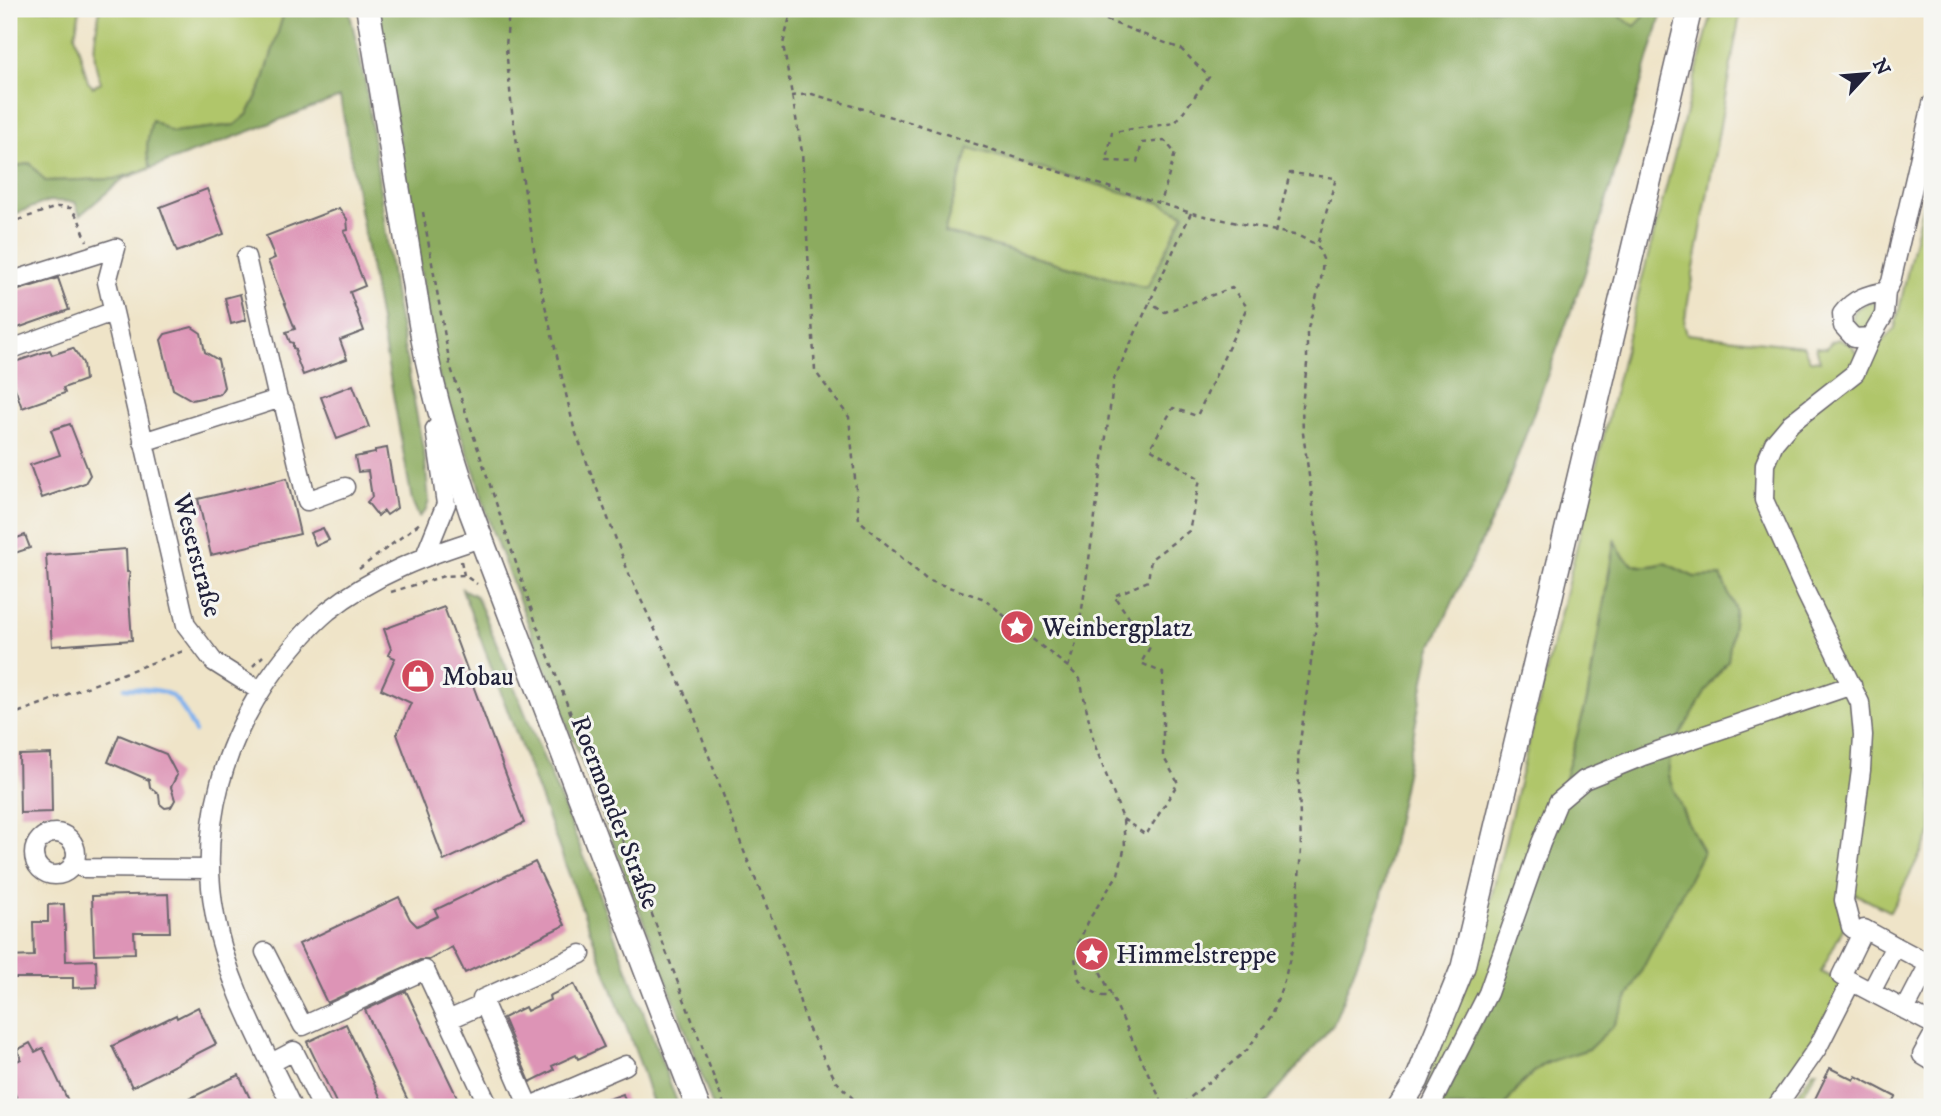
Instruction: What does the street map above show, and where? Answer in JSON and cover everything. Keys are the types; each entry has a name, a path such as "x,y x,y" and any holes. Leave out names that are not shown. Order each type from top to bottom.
{"main road":[{"name":"Roermonder Straße","path":"368,9 431,382 469,506 698,1107"},
{"path":"1400,1107 1417,1080 1463,967 1690,9"}],"street":[{"path":"1861,935 1851,927 1844,900 1861,771 1863,736 1860,703 1806,593 1765,500 1765,464 1774,443 1791,423 1855,373 1884,315 1886,291 1891,282 1932,104"},
{"path":"9,282 116,248"},
{"name":"Weserstraße","path":"116,248 107,282 112,312 186,625 214,662 260,691"},
{"path":"246,257 278,399 284,406 307,501 345,487"},
{"path":"1871,337 1854,338 1843,326 1842,314 1850,304 1862,297 1886,291"},
{"path":"9,351 112,312"},
{"path":"425,556 446,504 429,395 431,382"},
{"path":"143,442 278,399"},
{"path":"292,1107 229,970 215,916 209,869 211,829 221,779 239,728 260,691 299,638 328,611 358,590 425,556 481,538"},
{"path":"1430,1107 1488,993 1558,802 1584,780 1643,756 1852,685"},
{"path":"73,863 83,867 209,869"},
{"path":"1905,1010 1931,964 1864,929 1841,976 1851,982 1871,992 1905,1010 1932,1024"},
{"path":"1871,992 1895,946"},
{"path":"265,952 303,1026 425,970 489,1107"},
{"path":"581,954 481,999 528,1107 626,1065"},
{"path":"1776,1107 1818,1046 1851,982"},
{"path":"448,1020 484,1004"},
{"path":"1932,1037 1922,1055 1932,1061"},
{"path":"271,1063 295,1051 322,1107"}],"path":[{"path":"509,9 506,47 512,111 539,280 574,428 629,574 691,707 743,849 785,951 807,1026 836,1081 861,1107"},
{"path":"792,9 783,44 802,152 815,371 849,417 859,520 927,580 985,599 1080,679 1094,743 1123,819 1125,846 1118,874 1090,918 1079,941 1075,958 1079,979 1086,988 1102,996 1112,996"},
{"path":"1078,9 1181,49 1209,77 1175,123 1112,132 1107,161 1136,162 1142,143 1165,141 1175,153 1161,203"},
{"path":"791,96 812,94 919,125 1191,213 1299,236 1317,245 1324,259 1307,332 1307,365 1302,405 1303,433 1317,533 1317,618 1298,757 1301,849 1295,937 1272,1015 1247,1050 1179,1107"},
{"path":"1275,233 1290,173 1336,178 1317,245"},
{"path":"421,202 450,365 537,626 594,774 635,867 725,1107"},
{"path":"9,223 57,207 71,208 79,220 88,244 116,248"},
{"path":"1068,667 1076,643 1083,603 1114,379 1191,213"},
{"path":"1932,251 1928,259 1932,272"},
{"path":"1123,819 1146,835 1178,783 1163,756 1163,673 1141,663 1150,647 1114,596 1148,581 1151,559 1189,531 1200,480 1150,448 1173,408 1197,416 1247,307 1232,288 1165,312 1150,302"},
{"path":"354,572 425,519"},
{"path":"382,596 405,586 444,576 464,575"},
{"path":"9,716 185,651 197,643"},
{"path":"242,680 271,647"},
{"path":"1092,954 1164,1107"}],"green space":[{"path":"9,9 80,9 75,35 88,82 93,87 101,82 95,55 100,9 285,9 262,86 248,114 235,125 172,132 152,120 147,150 151,168 115,179 45,181 30,163 9,168"},
{"path":"285,9 349,9 366,86 394,293 425,460 429,501 426,510 419,517 412,501 340,97 123,179 80,215 75,202 49,201 9,216 9,168 30,163 45,181 115,179 151,168 147,150 152,120 172,132 235,125 248,114 262,86"},
{"path":"378,9 1616,9 1620,17 1635,26 1643,18 1646,9 1663,9 1585,273 1503,496 1430,650 1381,901 1333,1025 1263,1107 713,1107 491,528 475,473 436,368","holes":["969,148 1161,203 1184,214 1147,288 944,232"]},
{"path":"1616,9 1646,9 1643,18 1635,27 1620,16"},
{"path":"1713,9 1741,9 1684,324 1687,334 1803,346 1810,360 1820,361 1816,347 1827,348 1831,342 1838,339 1852,345 1857,355 1871,352 1895,328 1932,162 1932,832 1890,912 1853,893 1853,909 1821,972 1846,984 1813,1042 1769,1107 1504,1107 1523,1083 1540,1068 1549,1062 1589,1049 1703,852 1676,798 1669,779 1668,766 1688,717 1728,661 1721,576 1694,577 1665,563 1635,565 1624,557 1614,542 1587,700 1546,846 1507,965 1441,1107 1438,1107 1424,1089 1491,898 1642,279"},
{"path":"969,147 1161,203 1185,215 1147,288 944,232"},
{"path":"1875,302 1878,307 1872,324 1864,329 1855,326 1854,312 1865,304"},
{"path":"1615,541 1624,557 1634,565 1665,563 1694,577 1721,576 1735,609 1728,661 1712,681 1671,750 1668,776 1703,852 1613,1026 1589,1049 1545,1063 1522,1082 1504,1107 1441,1107 1507,965 1546,846 1587,700"},
{"path":"462,589 476,596 486,618 592,876 679,1107 654,1107"},
{"path":"1814,1070 1817,1070 1796,1107 1788,1107"}],"building":[{"path":"207,189 224,234 177,252 160,207"},
{"path":"339,208 347,219 348,230 344,231 365,286 350,292 364,331 340,340 347,359 303,375 295,354 296,349 286,332 295,329 268,261 275,258 266,236"},
{"path":"58,278 69,310 9,331 9,293"},
{"path":"240,294 246,320 231,324 225,298"},
{"path":"192,327 201,333 205,352 218,360 224,387 220,394 192,400 173,389 161,340 165,334"},
{"path":"73,348 83,363 85,380 63,388 65,393 22,408 9,364 50,350 52,355"},
{"path":"353,385 369,427 337,439 321,397"},
{"path":"70,424 90,475 85,483 42,498 30,465 60,455 51,430"},
{"path":"387,448 397,508 387,515 384,511 378,516 367,502 372,497 368,471 358,472 355,457"},
{"path":"287,478 300,534 211,555 198,499"},
{"path":"323,528 329,540 316,546 310,533"},
{"path":"25,535 30,548 12,554 9,541"},
{"path":"126,549 127,572 130,572 128,584 132,640 52,646 46,555"},
{"path":"444,607 524,823 444,861 397,734 411,703 381,689 395,658 388,655 391,649 384,629"},
{"path":"119,735 166,754 177,775 171,787 175,800 171,807 165,808 160,804 159,794 150,787 149,780 108,762"},
{"path":"51,754 52,812 20,813 19,755"},
{"path":"535,862 565,925 465,973 452,947 429,960 420,960 327,1003 299,944 399,897 410,919 417,926 438,916 435,910"},
{"path":"168,894 170,932 134,932 135,953 94,954 92,896"},
{"path":"64,904 66,961 96,960 97,987 73,988 73,978 9,978 9,957 34,956 33,922 48,922 48,905"},
{"path":"574,984 604,1047 578,1059 576,1055 552,1066 554,1070 530,1082 503,1018 525,1007 527,1011 550,1000 549,996"},
{"path":"406,991 457,1097 436,1107 411,1107 365,1010"},
{"path":"198,1007 216,1044 132,1087 112,1046"},
{"path":"346,1024 385,1107 338,1107 307,1042"},
{"path":"30,1043 35,1052 43,1048 71,1107 21,1107 9,1082 9,1065 21,1059 17,1050"},
{"path":"1830,1068 1854,1080 1856,1076 1896,1097 1890,1107 1877,1103 1874,1107 1811,1107"},
{"path":"239,1075 254,1107 172,1107 230,1079"},
{"path":"623,1094 627,1107 591,1107 591,1105"}],"waterway":[{"path":"125,688 153,690 169,695 181,707 195,732"}],"place":[{"name":"Weinbergplatz","path":"1017,627"},
{"name":"Mobau","path":"418,676"},
{"name":"Himmelstreppe","path":"1092,954"}]}
